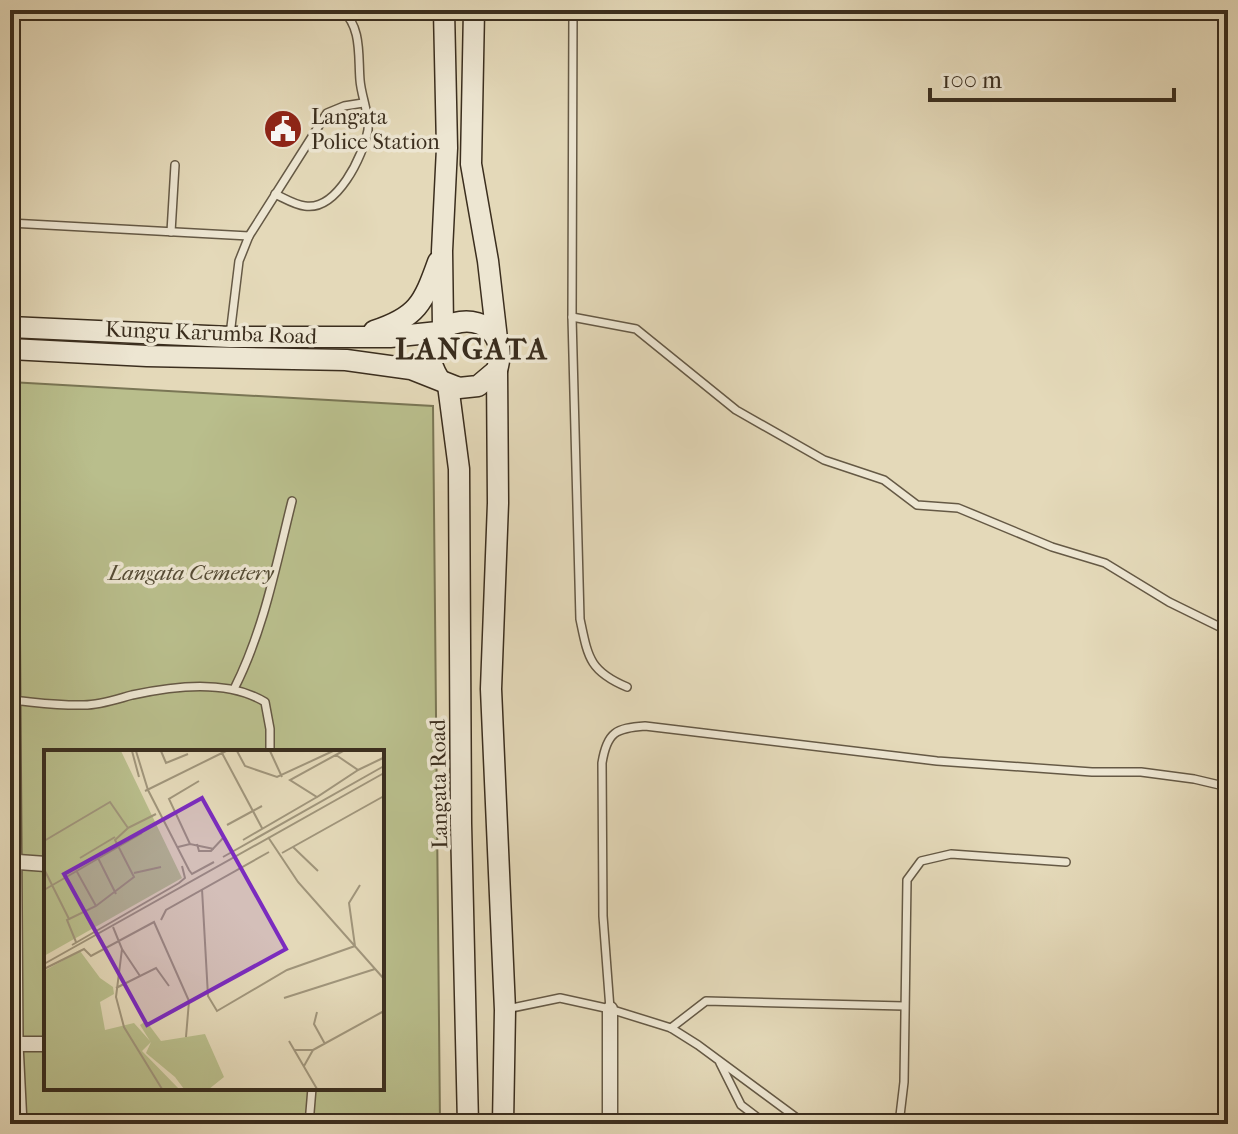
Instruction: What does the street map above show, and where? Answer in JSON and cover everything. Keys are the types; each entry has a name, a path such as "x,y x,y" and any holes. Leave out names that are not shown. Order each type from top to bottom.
{"main road":[{"path":"444,10 447,148 440,330 430,355 432,367 444,382 459,388 478,386 497,370"},
{"path":"474,10 471,164 501,353 497,370 498,503 491,689 505,1010 503,1124"},
{"path":"361,335 400,322 419,306 442,251"},
{"path":"440,330 455,322 479,323 490,329 497,339"},
{"name":"Kungu Karumba Road","path":"10,327 230,337 390,337 440,330"},
{"name":"Kungu Karumba Road","path":"10,349 346,360 411,369 444,382"},
{"name":"Langata Road","path":"444,382 458,444 468,1124"}],"street":[{"path":"18,862 44,864"},
{"path":"610,1009 610,1124"},
{"path":"19,1044 44,1044"}],"lane":[{"path":"275,194 306,207 326,200 341,188 360,159 368,126 354,23 342,10"},
{"path":"573,10 572,317 580,619 586,647 595,668 605,678 627,687"},
{"path":"230,337 239,261 249,236 327,113 363,103"},
{"path":"171,232 175,165"},
{"path":"10,223 249,236"},
{"path":"572,317 636,329 736,410 824,460 884,480 917,505 958,508 1052,547 1105,563 1169,602 1228,631"},
{"path":"15,501 13,700 23,1124"},
{"path":"234,689 261,626 292,501"},
{"path":"13,700 86,705 152,691 214,687 234,689 265,702 270,750"},
{"path":"610,1009 603,916 602,763 608,742 616,731 625,727 645,726 937,761 1092,772 1141,772 1228,787"},
{"path":"899,1124 904,1082 907,880 921,861 951,854 1066,862"},
{"path":"505,1010 560,998 610,1009 671,1028 805,1124"},
{"path":"671,1028 706,1001 904,1006"},
{"path":"719,1061 741,1105 766,1124"},
{"path":"309,1124 312,1090"}],"green space":[{"name":"Langata Cemetery","path":"10,382 433,406 440,1124 10,1124"}],"place":[{"name":"Langata Police Station","path":"283,129"}],"district":[{"name":"LANGATA","path":"472,349"}]}
